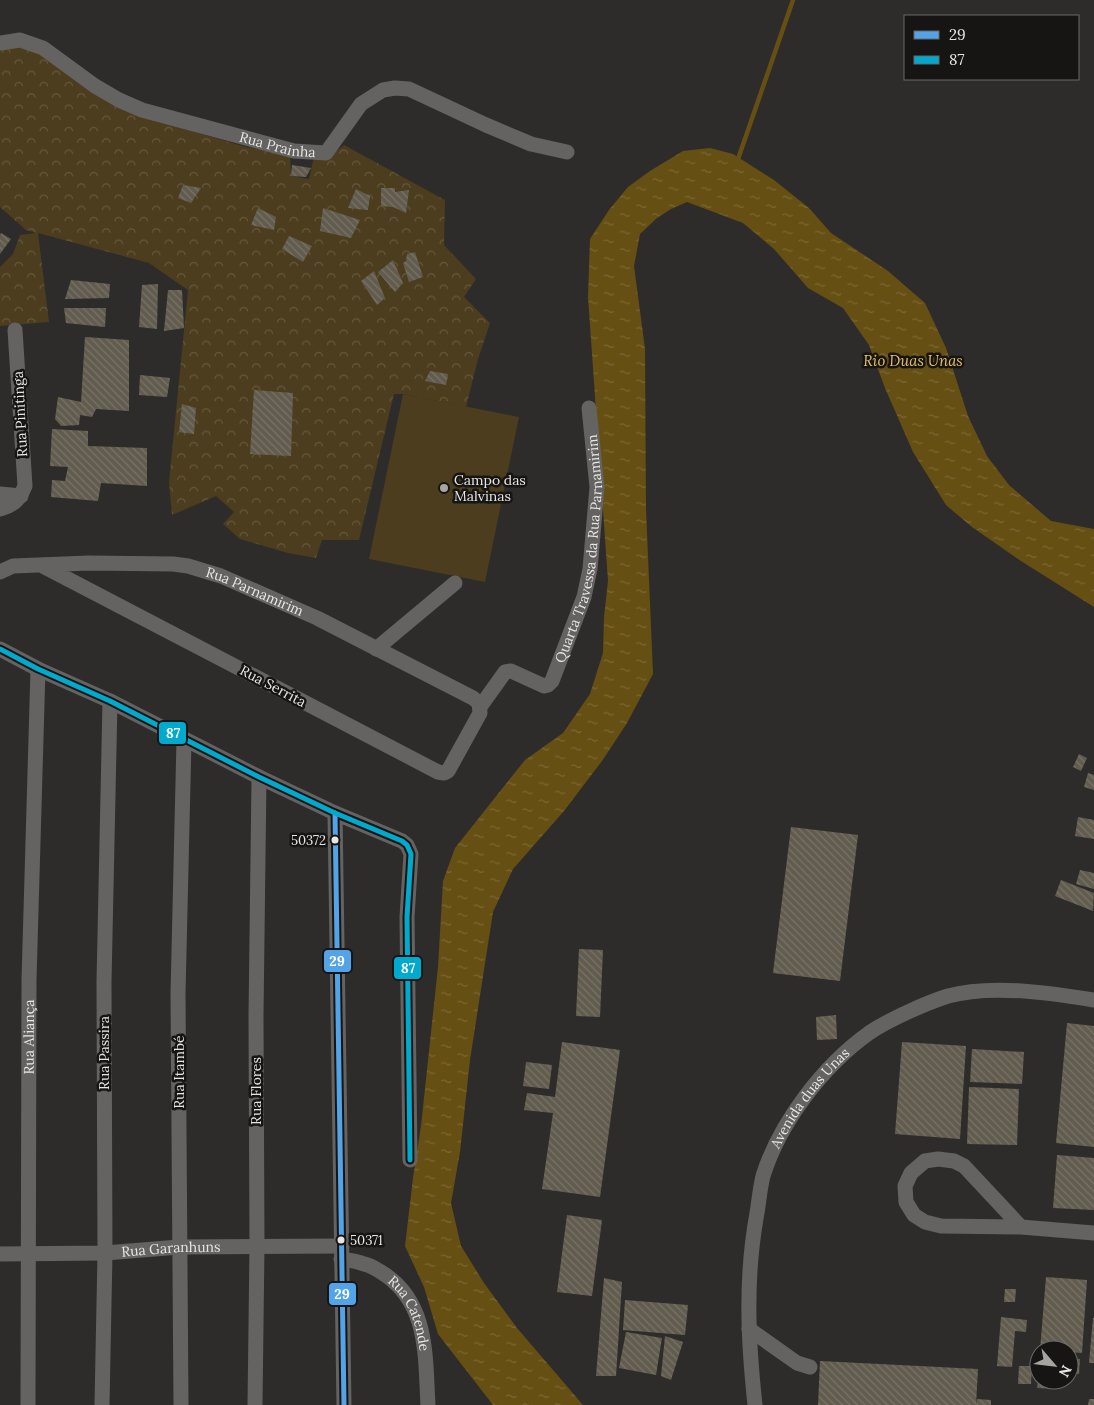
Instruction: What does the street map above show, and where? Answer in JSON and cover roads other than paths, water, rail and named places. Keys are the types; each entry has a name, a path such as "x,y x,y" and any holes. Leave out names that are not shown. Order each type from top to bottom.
{"street":[{"name":"Rua Prainha","path":"0,43 20,40 43,48 95,86 119,100 142,110 294,151 326,152 361,104 383,90 395,88 409,89 531,144 567,152"},
{"name":"Rua Pinitinga","path":"15,330 25,486 21,496"},
{"name":"Quarta Travessa da Rua Parnamirim","path":"480,710 502,675 506,672 511,671 544,686 552,681 584,597 590,569 597,486 589,408"},
{"path":"0,494 21,496"},
{"path":"0,510 16,503 21,496"},
{"name":"Rua Parnamirim","path":"0,572 13,566 89,563 173,564 188,566 221,576 317,618 473,698 479,703 480,710"},
{"name":"Rua Serrita","path":"41,565 438,772 448,772 480,710"},
{"path":"376,648 455,583"},
{"path":"0,649 38,669 110,701 259,777 335,813 402,841 407,845 411,854 408,917 410,1160"},
{"name":"Rua Aliança","path":"28,1405 29,980 38,669"},
{"name":"Rua Passira","path":"102,1405 105,1253 104,982 110,701"},
{"name":"Rua Itambé","path":"181,1405 178,994 184,740"},
{"name":"Rua Flores","path":"255,1405 259,777"},
{"path":"335,813 344,1405"},
{"name":"Avenida duas Unas","path":"755,1405 750,1358 748,1273 763,1177 778,1139 808,1092 837,1060 870,1032 918,1007 949,996 1000,990 1025,991 1094,1000"},
{"path":"1021,1227 964,1166 954,1161 938,1159 925,1161 911,1173 906,1186 906,1202 914,1215 925,1222 941,1226 1021,1227 1094,1233"},
{"name":"Rua Garanhuns","path":"0,1254 105,1253 179,1247 257,1245 342,1252"},
{"name":"Rua Catende","path":"342,1252 379,1271 399,1285 409,1298 417,1313 421,1331 428,1405"},
{"path":"749,1329 797,1363 810,1367"}],"water":[{"name":"Rio Duas Unas","path":"710,148 733,154 774,180 809,208 831,233 888,271 925,303 946,348 968,416 987,456 1009,485 1051,521 1094,529 1094,607 1021,561 972,527 946,505 913,452 885,388 869,345 843,308 808,288 774,249 743,223 687,202 657,218 640,234 634,266 645,349 646,509 653,674 627,723 602,761 564,811 513,869 493,912 470,1060 460,1152 451,1203 461,1246 484,1283 517,1328 583,1405 493,1405 438,1334 424,1287 405,1246 421,1126 438,967 443,881 455,848 525,760 563,733 590,694 603,653 608,581 588,297 590,239 609,210 628,187 683,151"}],"waterway":[{"path":"737,162 793,0"}],"place":[{"name":"Campo das Malvinas","path":"444,488"},
{"name":"50372","path":"335,840"},
{"name":"50371","path":"341,1240"}]}
